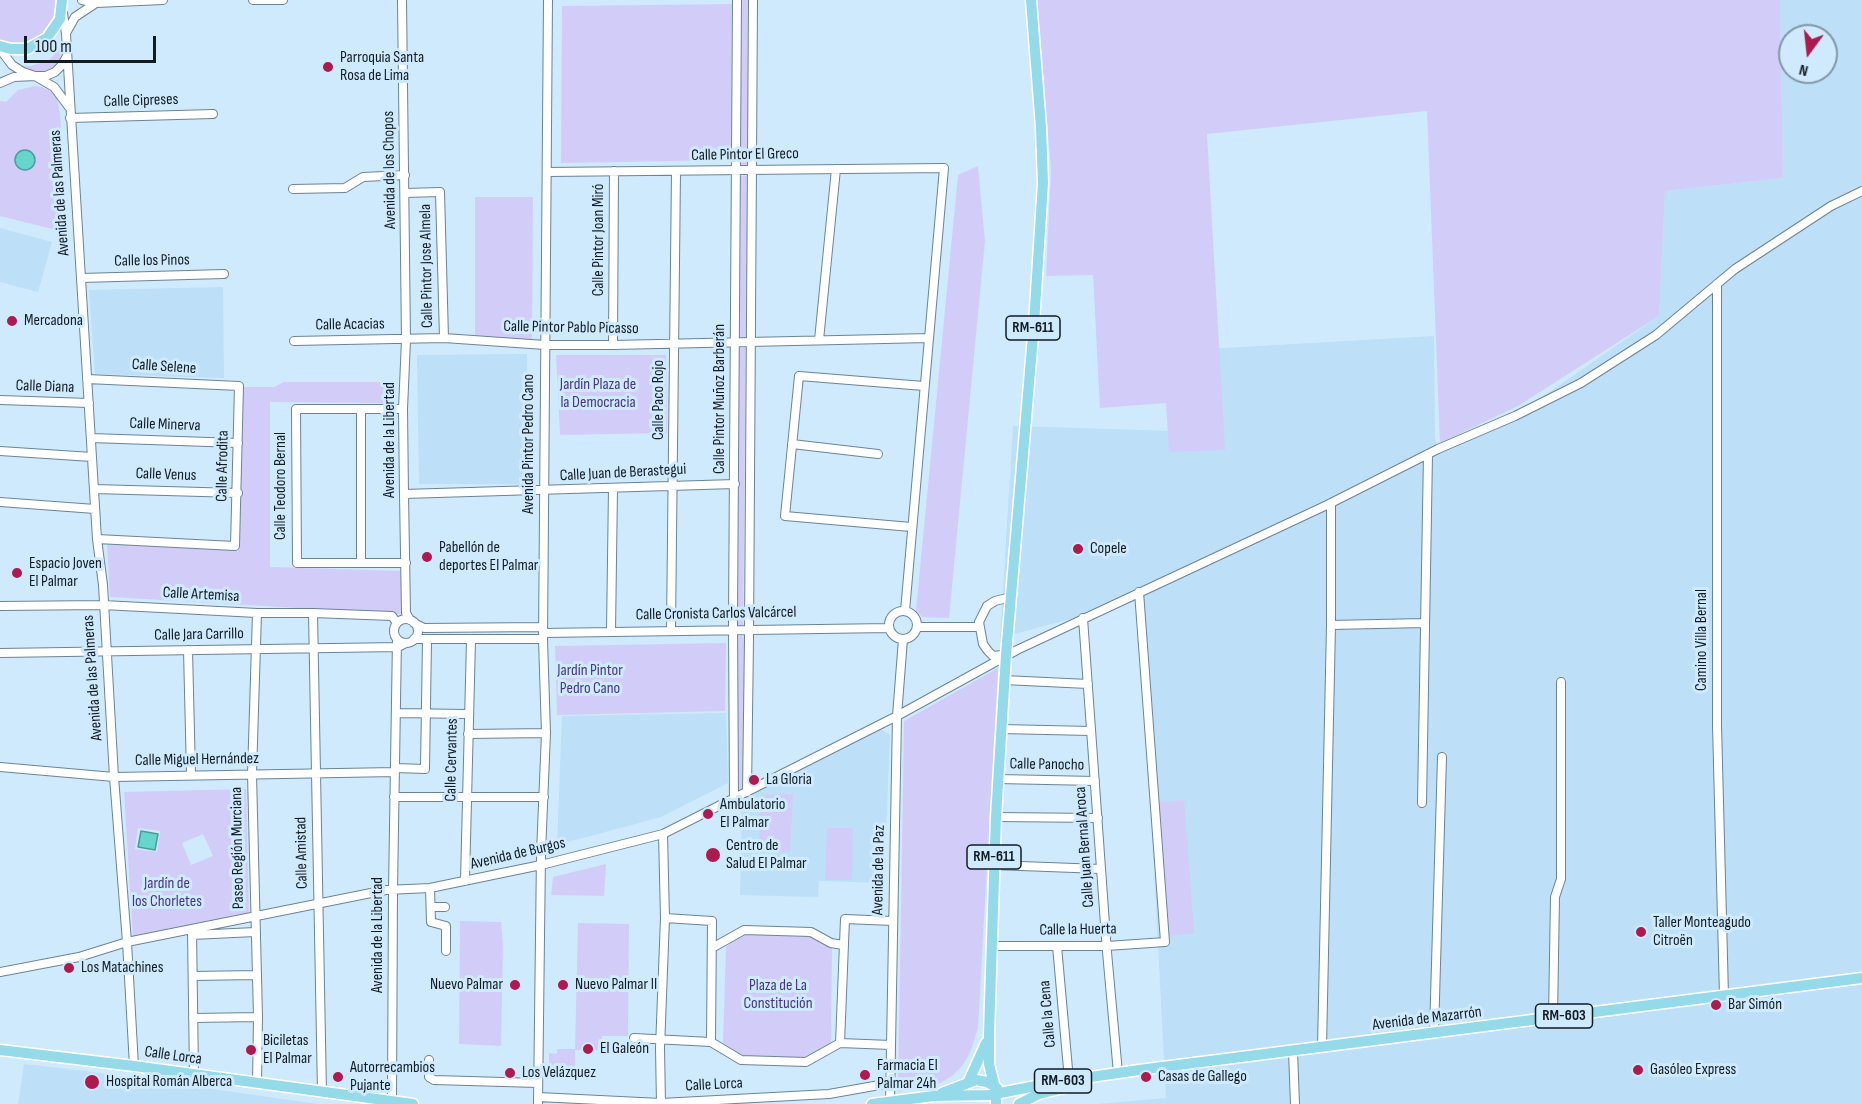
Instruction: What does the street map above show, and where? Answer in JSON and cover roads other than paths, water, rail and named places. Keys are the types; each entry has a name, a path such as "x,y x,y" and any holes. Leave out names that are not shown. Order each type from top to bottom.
{"main road":[{"name":"RM-611","path":"996,1099 989,1064 989,1034 998,779 1043,183 1042,136 1031,0"},
{"path":"0,47 19,50 41,43 57,26 62,2"},
{"name":"Avenida de Mazarrón","path":"996,1099 1009,1092 1118,1073 1862,978"},
{"name":"RM-611","path":"963,1102 968,1082 989,1034"},
{"name":"Calle Lorca","path":"0,1050 414,1104"},
{"path":"1019,1104 1038,1094 1118,1073"},
{"path":"929,1100 968,1082 980,1080 996,1099"},
{"name":"RM-603","path":"872,1104 903,1100 929,1100 942,1096 963,1102 996,1099"}],"street":[{"path":"82,0 96,3 164,0"},
{"path":"253,0 283,0"},
{"name":"Avenida de los Chopos","path":"402,0 406,339"},
{"name":"Avenida Pintor Pedro Cano","path":"538,1100 541,865 546,733 543,633 548,0"},
{"name":"Calle Pintor Muñoz Barberán","path":"734,799 737,0"},
{"name":"Calle Pintor Muñoz Barberán","path":"747,792 753,0"},
{"name":"Avenida de las Palmeras","path":"62,2 66,34 88,403 134,1066"},
{"path":"66,34 75,17 96,3"},
{"name":"Avenida de las Palmeras","path":"0,47 12,65 54,87 70,114"},
{"path":"0,82 14,77 46,76 55,72 67,56"},
{"path":"0,73 14,77"},
{"name":"Calle Cipreses","path":"70,114 213,114"},
{"name":"Calle Pintor El Greco","path":"547,172 944,168 929,338"},
{"path":"819,340 836,169"},
{"name":"Calle Pintor Joan Miró","path":"613,345 614,171"},
{"name":"Calle Paco Rojo","path":"672,629 676,171"},
{"path":"293,189 345,188 363,177 405,175"},
{"name":"Avenida de Burgos","path":"0,974 79,957 127,942 192,933 254,916 393,890 430,888 541,865 663,834 897,716 1006,655 1581,383 1656,335 1736,269 1831,207 1862,191"},
{"name":"Calle Pintor Jose Almela","path":"405,193 440,192 444,338"},
{"name":"Calle los Pinos","path":"81,278 224,274"},
{"name":"Camino Villa Bernal","path":"1717,284 1718,725 1724,996"},
{"name":"Calle Pintor Pablo Picasso","path":"406,339 444,338 545,345 613,345 929,338"},
{"path":"905,611 929,338"},
{"name":"Calle Acacias","path":"294,341 406,339"},
{"name":"Avenida de la Libertad","path":"405,620 406,339"},
{"path":"911,527 785,516 799,376 924,386"},
{"name":"Calle Selene","path":"87,379 239,386"},
{"name":"Calle Afrodita","path":"97,539 235,546 239,386"},
{"name":"Calle Diana","path":"0,400 88,403"},
{"name":"Calle Teodoro Bernal","path":"361,409 296,409 297,563 361,563"},
{"path":"404,409 361,409 361,563 406,563"},
{"name":"Calle Minerva","path":"91,438 238,443"},
{"path":"792,444 878,454"},
{"path":"0,451 92,457"},
{"path":"1422,804 1428,454"},
{"name":"Calle Juan de Berastegui","path":"404,494 735,484"},
{"path":"611,631 613,488"},
{"name":"Calle Venus","path":"94,489 238,493"},
{"path":"0,502 95,509"},
{"path":"1322,1047 1332,571 1331,503"},
{"name":"Calle la Huerta","path":"991,946 1107,946 1166,942 1138,592"},
{"path":"1006,655 993,656 988,651 983,644 979,627 982,613 987,606 995,601 1011,597"},
{"path":"995,601 1009,617"},
{"name":"Calle Artemisa","path":"0,606 103,605 257,613 392,616 405,620"},
{"path":"905,611 915,616 918,627 913,636 903,639 894,636 890,621 893,615 905,611"},
{"name":"Paseo Región Murciana","path":"256,1083 258,1017 252,774 257,613"},
{"name":"Calle Amistad","path":"313,613 322,1093"},
{"name":"Calle Juan Bernal Aroca","path":"1083,618 1118,1073"},
{"path":"405,620 417,631 404,642 394,631 405,620"},
{"name":"Calle Cronista Carlos Valcárcel","path":"405,620 424,628 543,633"},
{"path":"1331,625 1424,623"},
{"name":"Calle Cronista Carlos Valcárcel","path":"404,642 471,640 543,633 672,629 890,627"},
{"path":"918,627 979,627"},
{"name":"Avenida de la Paz","path":"890,1101 897,716 903,639"},
{"path":"395,770 425,768 427,640"},
{"name":"Calle Cervantes","path":"465,881 471,640"},
{"name":"Avenida de la Libertad","path":"392,1102 396,713 404,642"},
{"name":"Calle Jara Carrillo","path":"0,653 255,649 404,642"},
{"path":"188,650 191,774"},
{"path":"986,665 988,651"},
{"path":"1004,680 1088,684"},
{"path":"1553,1018 1555,897 1561,879 1561,682"},
{"path":"396,713 468,714"},
{"path":"1001,729 1091,730"},
{"path":"468,734 546,733"},
{"path":"1434,1033 1442,758"},
{"name":"Calle Miguel Hernández","path":"0,767 114,777 395,770"},
{"name":"Calle Panocho","path":"998,779 1095,781"},
{"path":"394,796 544,797"},
{"path":"996,818 1098,818"},
{"path":"661,1103 660,1040 665,918 663,834"},
{"path":"994,866 1101,868"},
{"path":"430,888 431,922 446,926 446,951"},
{"path":"431,907 445,907"},
{"path":"665,918 712,921 711,1042"},
{"path":"840,1043 845,919 893,921"},
{"path":"712,948 744,930 811,932 831,943 843,945"},
{"path":"194,1074 192,933 255,932"},
{"name":"Calle la Cena","path":"1058,946 1069,1080"},
{"path":"193,976 256,975"},
{"path":"193,1018 258,1017"},
{"path":"634,1038 711,1042 741,1060 806,1062 840,1043 891,1046"},
{"path":"1293,1051 1295,1104"},
{"path":"429,1059 429,1077 434,1080 538,1083"},
{"name":"Calle Lorca","path":"538,1100 661,1103 829,1094 891,1083"}],"place":[{"name":"Parroquia Santa Rosa de Lima","path":"328,67"},
{"name":"Mercadona","path":"12,321"},
{"name":"Copele","path":"1078,549"},
{"name":"Pabellón de deportes El Palmar","path":"427,557"},
{"name":"Espacio Joven El Palmar","path":"17,573"},
{"name":"La Gloria","path":"754,780"},
{"name":"Ambulatorio El Palmar","path":"708,814"},
{"name":"Centro de Salud El Palmar","path":"713,855"},
{"name":"Taller Monteagudo Citroën","path":"1641,932"},
{"name":"Los Matachines","path":"69,968"},
{"name":"Nuevo Palmar","path":"515,985"},
{"name":"Nuevo Palmar II","path":"563,985"},
{"name":"Bar Simón","path":"1716,1005"},
{"name":"El Galeón","path":"588,1049"},
{"name":"Biciletas El Palmar","path":"251,1050"},
{"name":"Gasóleo Express","path":"1638,1070"},
{"name":"Los Velázquez","path":"510,1073"},
{"name":"Farmacia El Palmar 24h","path":"865,1075"},
{"name":"Autorrecambios Pujante","path":"338,1077"},
{"name":"Casas de Gallego","path":"1146,1077"},
{"name":"Hospital Román Alberca","path":"92,1082"}],"park label":[{"name":"Jardín Plaza de la Democracia","path":"598,394"},
{"name":"Jardín Pintor Pedro Cano","path":"590,680"},
{"name":"Jardín de los Chorletes","path":"167,893"},
{"name":"Plaza de La Constitución","path":"778,995"}]}
